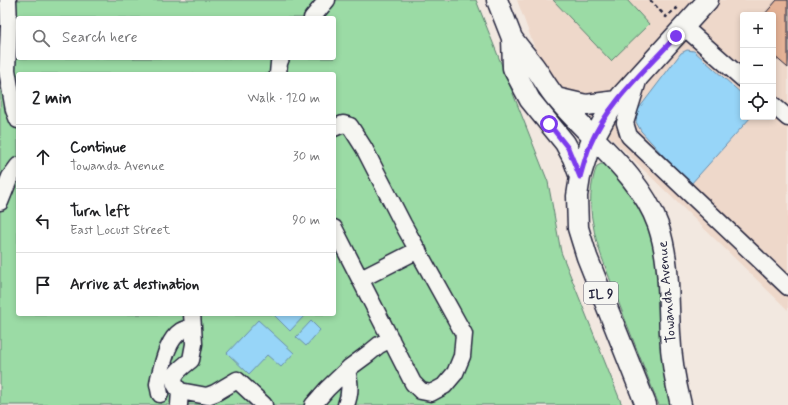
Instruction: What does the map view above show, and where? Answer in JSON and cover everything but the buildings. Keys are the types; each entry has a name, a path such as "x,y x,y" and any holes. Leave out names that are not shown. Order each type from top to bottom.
{"main road":[{"name":"Towanda Avenue","path":"497,0 512,38 556,98 633,180 648,202 658,226 664,253 674,376 681,405"},
{"name":"IL 9","path":"646,405 587,257 578,228 577,196 580,177 593,138 606,116 683,20 708,0"},
{"name":"Towanda Avenue","path":"512,38 514,68 530,100 568,148 580,177"},
{"path":"556,98 586,105 617,101"}],"lane":[{"path":"8,0 9,26 6,70 16,115"},
{"path":"314,16 327,0"},
{"path":"683,20 740,76"},
{"path":"278,72 280,60"},
{"path":"638,78 625,123 629,136 788,287"},
{"path":"336,127 343,124 350,126 364,148 464,334 462,356 455,373 444,386 431,393 421,391 413,383 336,232"},
{"path":"0,202 10,178 16,169"},
{"path":"361,279 418,250"},
{"path":"160,394 158,384 159,378 170,346 175,336 192,321"},
{"path":"192,321 194,344 191,360 176,372 174,380 180,398 206,396 215,393 237,380 264,405"},
{"path":"313,405 347,370 378,345 391,339"},
{"path":"346,405 350,393 347,370"}],"path":[{"path":"650,0 666,17 676,8 683,20"}],"shaded area":[{"path":"517,0 788,0 788,310 612,139 551,76 535,49"}],"green space":[{"path":"0,0 476,0 548,182 561,252 622,405 0,405"},
{"path":"553,0 627,0 649,24 611,61"},
{"path":"605,164 628,186 653,233 677,405 659,405 598,247 594,232 591,195 597,166"}],"water":[{"path":"687,50 694,51 740,92 740,120 748,120 690,185 641,131 636,122 637,111 681,53"},
{"path":"275,316 304,316 290,331"},
{"path":"258,320 294,353 281,367 267,355 249,374 227,353"},
{"path":"311,321 320,330 306,346 296,337"}],"route":[{"path":"549,124 568,148 580,177 590,145 606,116 621,96 676,36"}]}
